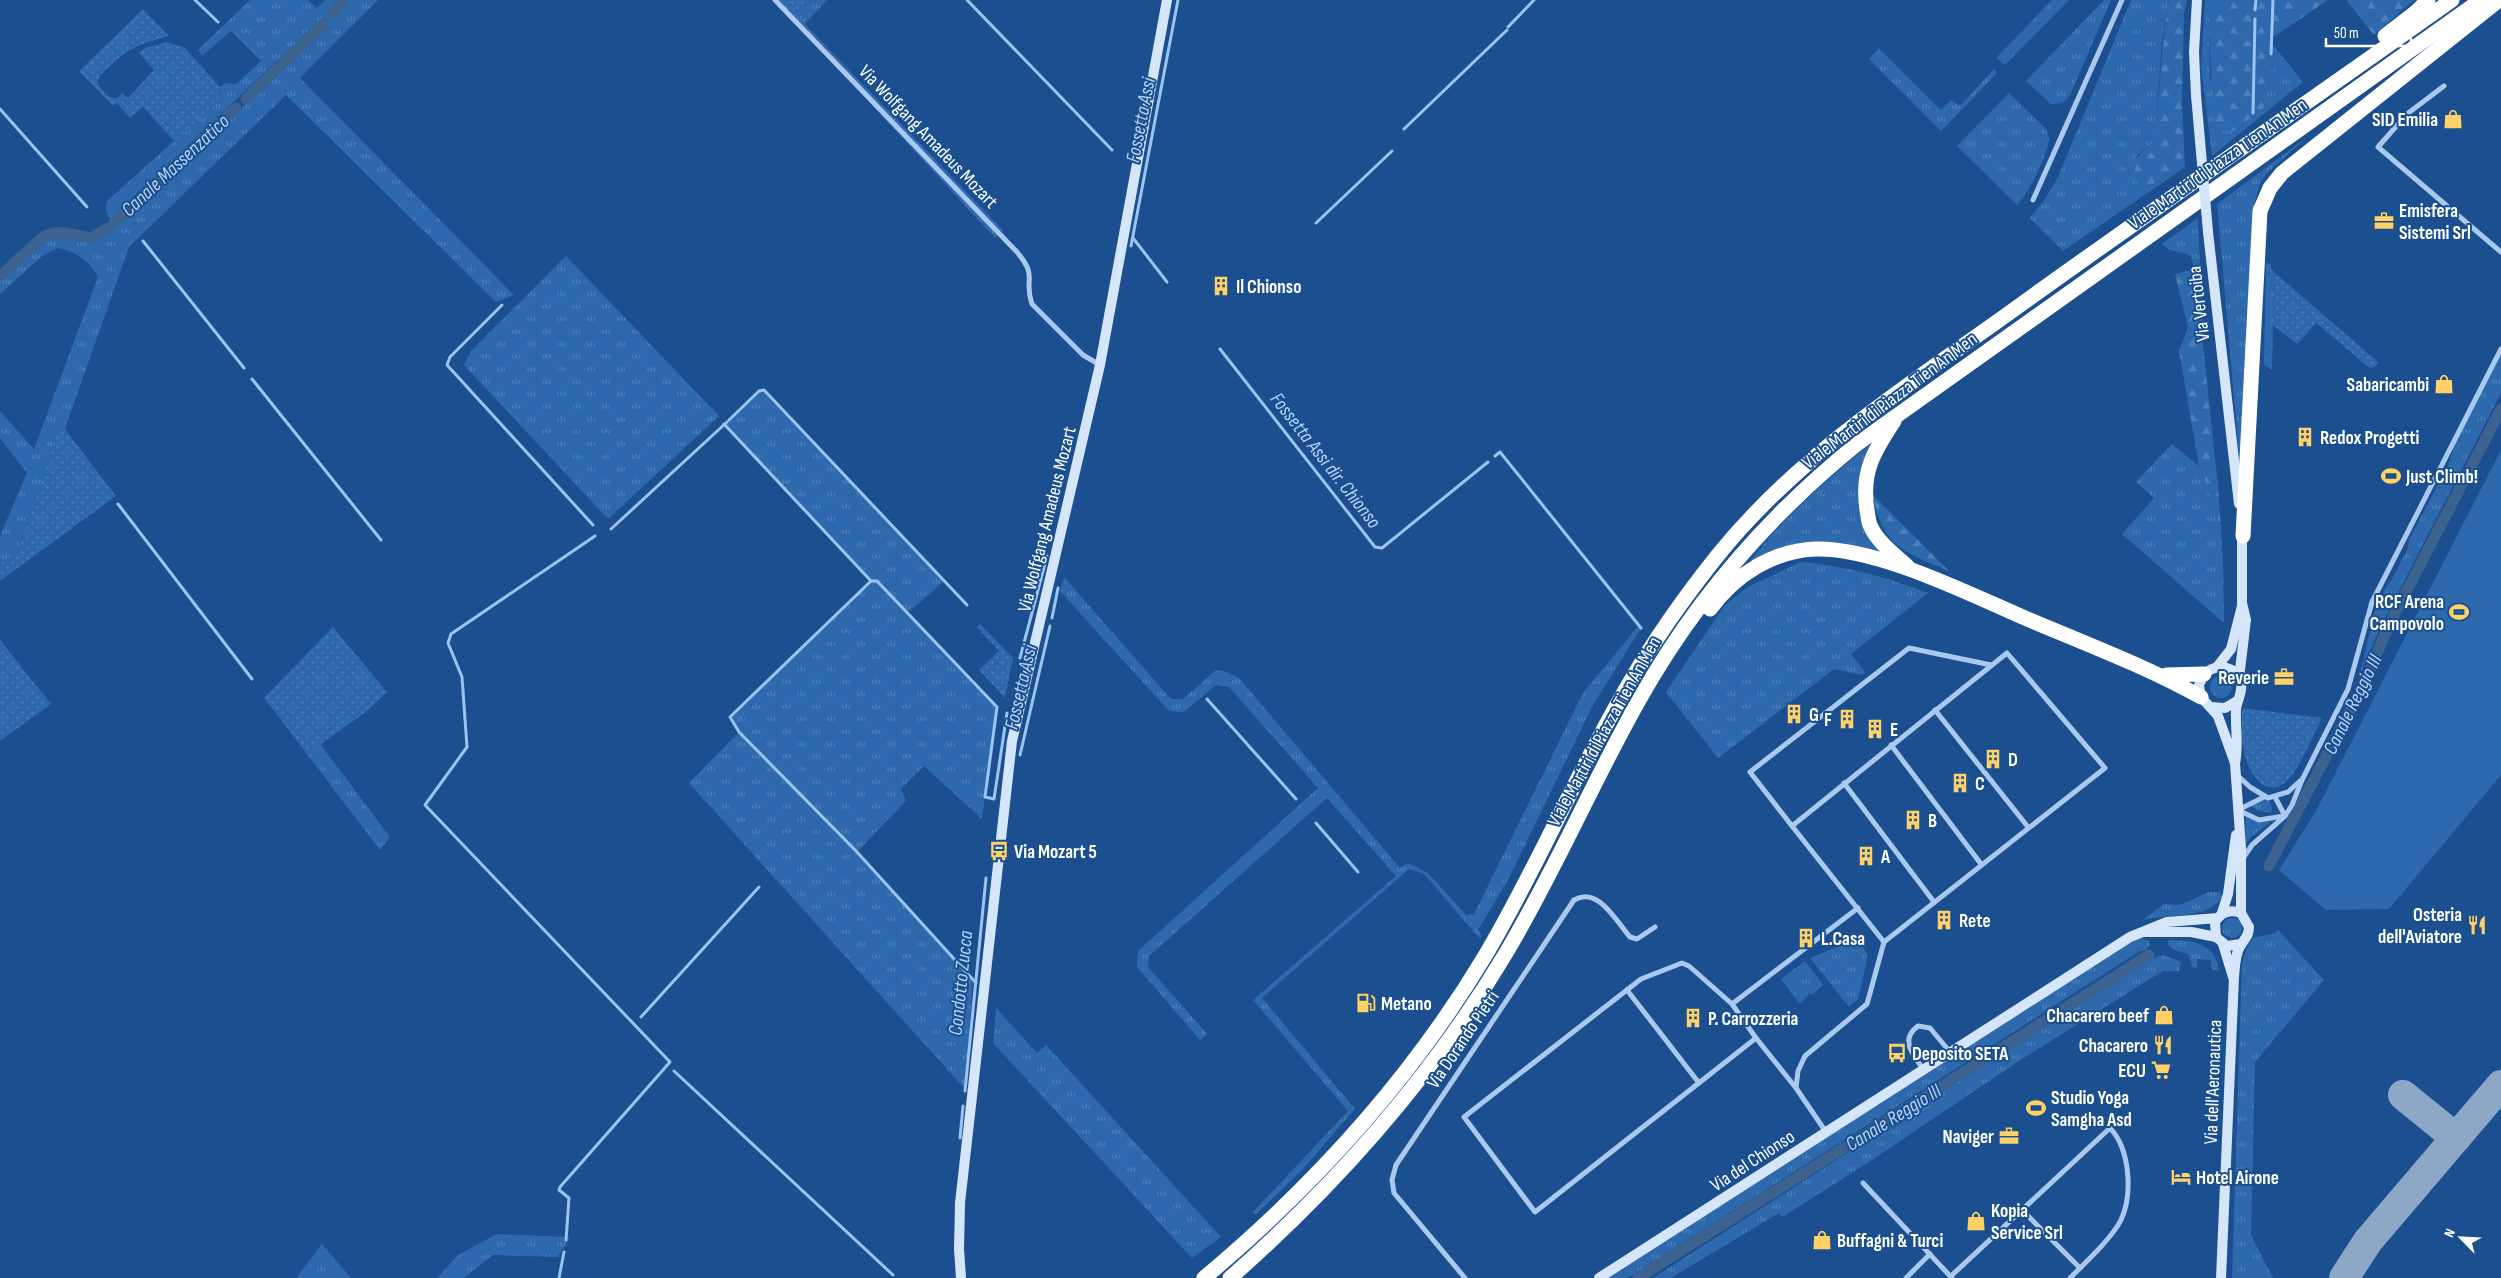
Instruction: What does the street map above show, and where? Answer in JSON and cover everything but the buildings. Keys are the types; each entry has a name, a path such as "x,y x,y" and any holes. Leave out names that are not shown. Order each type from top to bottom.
{"highway":[{"path":"2286,118 2321,82 2410,17 2428,0"},
{"name":"Viale Martiri di Piazza Tien An Men","path":"1204,1278 1274,1216 1319,1172 1366,1120 1434,1032 1466,986 1502,926 1612,714 1646,656 1694,586 1748,521 1779,488 1816,456 1892,397 2168,199 2452,0"},
{"name":"Viale Martiri di Piazza Tien An Men","path":"1230,1278 1300,1215 1363,1149 1423,1075 1460,1025 1526,918 1621,733 1655,672 1700,605 1760,531 1818,475 1900,413 2481,0"},
{"path":"2243,536 2260,211 2270,188 2282,173 2499,0"},
{"path":"1900,413 1877,447 1866,472 1865,497 1870,525 1884,546 1912,570"},
{"path":"1655,672 1734,582 1762,563 1775,558 1815,549 1852,553 1912,570 2158,674 2206,702"},
{"path":"2158,674 2185,676 2211,670"}],"main road":[{"name":"Via Wolfgang Amadeus Mozart","path":"961,1278 958,1249 960,1203 1012,741 1100,364 1167,0"},
{"name":"Via Vertoiba","path":"2198,0 2194,52 2196,95 2208,232 2243,536 2242,603 2231,649 2199,685 2206,702 2218,716 2235,763 2241,864 2241,913"},
{"name":"Via Vertoiba","path":"2235,763 2238,751 2236,726 2237,700 2241,690 2239,678 2246,620 2242,603"},
{"path":"2211,670 2230,669 2239,678"},
{"path":"2206,702 2225,708 2237,700"},
{"name":"Via Vertoiba","path":"2220,915 2228,894 2238,824"},
{"path":"2220,915 2229,911 2241,913"},
{"name":"Via dell'Aeronautica","path":"2221,1278 2234,977 2241,944 2248,937 2249,927 2241,913"},
{"name":"Via del Chionso","path":"1599,1278 2100,956 2142,932 2167,922 2220,915"},
{"name":"Via dell'Aeronautica","path":"2220,915 2214,927 2234,977"},
{"name":"Via del Chionso","path":"2142,932 2191,932 2219,940"},
{"path":"2219,940 2232,947 2241,944"}],"street":[{"name":"Via Wolfgang Amadeus Mozart","path":"775,0 1017,252 1030,268 1029,296 1032,304 1083,355 1100,364"},
{"path":"2033,200 2122,0"},
{"path":"2444,86 2407,114 2378,147 2501,252"},
{"path":"2241,864 2252,845 2285,816 2348,689 2372,602 2501,350"},
{"path":"1884,942 1750,772 1909,648 1991,665"},
{"path":"1792,826 2007,653 2105,768 1884,942 1870,999 1867,1004 1805,1056 1798,1071 1796,1088"},
{"path":"1935,710 2028,827"},
{"path":"1891,745 1981,864"},
{"path":"2236,774 2264,797"},
{"path":"2238,810 2264,797 2275,797 2288,792 2302,780"},
{"path":"1844,783 1934,902"},
{"path":"2275,797 2285,816"},
{"path":"2238,810 2259,820 2285,816"},
{"name":"Via Dorando Pietri","path":"1465,1278 1394,1194 1392,1180 1396,1165 1574,900 1583,895 1591,896 1598,900 1630,937 1637,939 1655,927"},
{"path":"1732,1004 1858,908"},
{"path":"1756,1038 1535,1212 1464,1117 1641,979 1682,963 1689,966 1732,1004 1756,1038 1796,1088 1827,1133"},
{"path":"1627,990 1699,1083"},
{"path":"1924,1070 1907,1045 1908,1037 1918,1026 1930,1028 1950,1053"},
{"path":"1863,1184 1952,1277 2110,1128 2117,1135 2127,1161 2127,1189 2121,1220 2070,1278"},
{"path":"2022,1210 2080,1268"},
{"path":"1906,1278 1930,1254"}],"green space":[{"path":"250,0 308,0 317,8 325,0 378,0 300,78 514,295 496,302 286,95 129,247 65,429 61,425 18,550 0,565 0,536 27,473 0,438 0,411 34,449 98,277 81,258 71,252 58,248 42,256 0,294 0,281 50,237 56,236 81,242 93,242 101,238 114,222 121,222 322,32 324,25 321,23 315,25 118,211 113,221 107,212 107,201 222,98 220,87 226,83 236,84 261,61 231,31 202,56 198,50"},
{"path":"775,0 782,0 795,15 811,0 827,0 805,24 1003,230 995,238"},
{"path":"782,0 811,0 795,15"},
{"path":"2052,0 2069,0 2005,65 1996,58"},
{"path":"2104,0 2111,0 2071,93 2063,102 2051,104 2026,81"},
{"path":"2131,0 2169,0 2162,41 2153,143 2136,156 2147,187 2185,167 2063,251 2030,218 2043,202 2058,177"},
{"path":"2169,0 2187,0 2184,13 2182,103 2185,167 2147,187 2137,183 2134,169 2138,156 2153,143"},
{"path":"2205,0 2211,0 2209,36 2210,79 2272,73 2269,40 2303,82 2212,156 2201,67"},
{"path":"2211,0 2328,0 2269,40 2272,73 2263,108 2231,133 2219,129 2214,118 2209,36"},
{"path":"2346,0 2414,0 2374,35"},
{"path":"143,9 169,36 144,44 124,54 101,74 98,79 98,85 109,97 118,98 122,93 128,98 154,70 139,53 145,48 167,42 185,48 220,87 222,98 175,142 143,107 130,118 117,103 113,106 79,71"},
{"path":"1879,48 1941,110 1951,100 1960,106 1994,69 1997,73 1941,131 1869,59"},
{"path":"2009,93 2046,129 2049,136 2049,143 2037,172 2017,205 1957,146"},
{"path":"2306,138 2266,174 2260,183 2254,205 2241,477 2217,204"},
{"path":"2198,218 2203,342 2195,269 2190,255 2170,250 2162,244"},
{"path":"566,256 719,416 608,519 464,365 471,351"},
{"path":"2266,263 2271,264 2271,269 2274,272 2272,370 2264,365"},
{"path":"2195,269 2218,486 2223,561 2216,505 2199,466 2179,351 2188,327 2175,274"},
{"path":"2274,272 2379,363 2371,369 2316,323 2297,344 2273,325"},
{"path":"2501,349 2501,393 2382,624 2360,674 2374,613 2448,465 2460,429"},
{"path":"764,390 944,581 908,613 997,707 982,819 924,766 901,789 906,801 857,852 973,980 965,1089 689,783 739,732 730,717 871,581 724,424 759,391"},
{"path":"61,424 116,496 0,581 0,565 18,550"},
{"path":"1874,441 1861,473 1858,500 1866,526 1885,555 1848,545 1817,542 1786,546 1750,561 1793,512"},
{"path":"2172,444 2199,466 2216,505 2223,561 2224,623 2122,534 2154,498 2136,482"},
{"name":"RCF Arena Campovolo","path":"2501,450 2501,775 2389,909 2326,910 2279,870 2316,811"},
{"path":"1872,494 1949,571 1907,552 1889,537 1882,526"},
{"path":"1801,562 1866,573 1928,593 1851,654 1865,672 1862,675 1834,669 1718,758 1666,692 1725,605 1749,586"},
{"path":"1064,577 1171,699 1183,699 1216,670 1227,672 1239,678 1400,868 1408,863 1428,873 1466,915 1474,914 1583,693 1639,625 1641,628 1593,705 1507,882 1478,930 1482,935 1480,939 1424,874 1409,869 1262,998 1355,1109 1301,1171 1255,1215 1253,1212 1348,1111 1253,1000 1396,876 1327,798 1149,956 1148,967 1207,1034 1200,1040 1137,967 1138,951 1318,788 1229,687 1216,685 1184,712 1169,711 1060,591"},
{"path":"980,624 1013,658 1005,698 979,670 999,651 977,627"},
{"path":"333,627 387,692 367,711 307,754 264,698"},
{"path":"0,640 51,704 0,741"},
{"path":"2217,676 2225,676 2232,683 2232,691 2225,698 2217,698 2210,691 2210,683"},
{"path":"2242,708 2322,718 2296,770 2286,782 2277,787 2269,787 2262,784 2256,779 2247,763 2242,741"},
{"path":"320,744 390,837 380,850 307,754"},
{"path":"2269,800 2272,807 2271,813 2259,811 2251,806 2258,801"},
{"path":"2246,817 2271,822 2251,837 2245,845"},
{"path":"2209,892 2220,892 2222,897 2207,910 2141,921 2164,904 2180,905"},
{"path":"2228,918 2236,918 2242,924 2242,932 2236,938 2228,938 2222,932 2222,924"},
{"path":"2278,930 2324,980 2255,1062 2251,1235 2273,1278 2232,1278 2242,962 2253,938 2275,933"},
{"path":"2138,937 2149,941 2150,945 2146,950 2140,951 1628,1278 1607,1278"},
{"path":"2168,940 2201,944 2213,954 2219,970 2212,970 2211,960 2197,959 2197,968 2192,967 2189,955 2170,947"},
{"path":"1850,941 1862,944 1867,955 1858,999 1849,1007 1810,958"},
{"path":"2163,955 2181,962 2179,971 2163,971 2022,1059 1866,1164 1782,1217 1779,1213 1671,1278 1653,1278 2146,961"},
{"path":"1805,961 1823,985 1813,994 1809,994 1800,1004 1781,979"},
{"path":"996,1008 1037,1053 1046,1045 1221,1237 1192,1258 993,1043"},
{"path":"497,1234 570,1237 558,1257 493,1255 464,1278 437,1278 458,1255"},
{"path":"322,1244 351,1278 296,1278"}],"waterway":[{"path":"195,0 218,22"},
{"name":"Canale Massenzatico","path":"333,13 344,0"},
{"path":"967,0 1112,150"},
{"name":"Fossetta Assi","path":"1131,246 1178,0"},
{"path":"1508,27 1534,0"},
{"path":"2255,10 2256,0"},
{"path":"2271,54 2273,0"},
{"path":"2253,113 2255,19"},
{"name":"Canale Massenzatico","path":"246,99 324,23"},
{"path":"1404,129 1507,30"},
{"name":"Canale Massenzatico","path":"114,222 236,108"},
{"path":"0,109 87,207"},
{"path":"1316,223 1392,151"},
{"name":"Canale Massenzatico","path":"0,276 44,236 62,233 91,238 108,228"},
{"name":"Fossetta Assi dir. Chionso","path":"1133,238 1167,282"},
{"path":"143,241 244,368"},
{"path":"502,305 450,357 447,365 593,525"},
{"name":"Fossetta Assi dir. Chionso","path":"1220,349 1375,547 1382,548 1488,462"},
{"path":"252,379 381,540"},
{"path":"729,420 759,391 764,390 967,605"},
{"name":"Canale Reggio III","path":"2269,866 2363,686 2390,623 2501,409"},
{"path":"611,529 727,422"},
{"path":"724,424 871,581 877,581 997,707 985,797 994,799 1007,713"},
{"name":"Fossetta Assi dir. Chionso","path":"1495,456 1500,452 1641,628"},
{"path":"118,504 252,679"},
{"path":"566,1240 569,1198 559,1190 560,1187 670,1062 425,805 467,747 462,677 448,643 451,634 595,536"},
{"name":"Condotto Zucca","path":"1020,658 1047,556"},
{"path":"871,581 730,717 739,732 857,852 976,983"},
{"name":"Fossetta Assi","path":"1052,618 1058,588"},
{"name":"Fossetta Assi","path":"1020,755 1050,626"},
{"path":"1207,699 1296,799"},
{"path":"1316,823 1358,872"},
{"name":"Condotto Zucca","path":"965,1091 986,878"},
{"path":"641,1017 759,887"},
{"name":"Canale Reggio III","path":"1638,1278 2149,955"},
{"path":"674,1071 893,1275"},
{"name":"Condotto Zucca","path":"960,1138 963,1106"},
{"path":"559,1278 564,1252"}],"taxiway":[{"path":"2344,1278 2368,1241 2501,1085"},
{"path":"2403,1095 2456,1138"}],"place":[{"name":"SID Emilia","path":"2453,119"},
{"name":"Emisfera Sistemi Srl","path":"2384,221"},
{"name":"Il Chionso","path":"1221,286"},
{"name":"Sabaricambi","path":"2444,384"},
{"name":"Redox Progetti","path":"2305,437"},
{"name":"Just Climb!","path":"2391,476"},
{"name":"RCF Arena Campovolo","path":"2459,612"},
{"name":"Reverie","path":"2284,677"},
{"name":"G","path":"1794,714"},
{"name":"F","path":"1847,719"},
{"name":"E","path":"1875,729"},
{"name":"D","path":"1993,759"},
{"name":"C","path":"1960,783"},
{"name":"B","path":"1913,820"},
{"name":"Via Mozart 5","path":"999,851"},
{"name":"A","path":"1866,856"},
{"name":"Rete","path":"1944,920"},
{"name":"Osteria dell'Aviatore","path":"2477,925"},
{"name":"L.Casa","path":"1806,938"},
{"name":"Metano","path":"1366,1003"},
{"name":"Chacarero beef","path":"2164,1015"},
{"name":"P. Carrozzeria","path":"1693,1018"},
{"name":"Chacarero","path":"2163,1045"},
{"name":"Deposito SETA","path":"1897,1053"},
{"name":"ECU","path":"2161,1070"},
{"name":"Studio Yoga Samgha Asd","path":"2036,1108"},
{"name":"Naviger","path":"2009,1136"},
{"name":"Hotel Airone","path":"2181,1177"},
{"name":"Kopia Service Srl","path":"1976,1221"},
{"name":"Buffagni & Turci","path":"1822,1240"}]}
